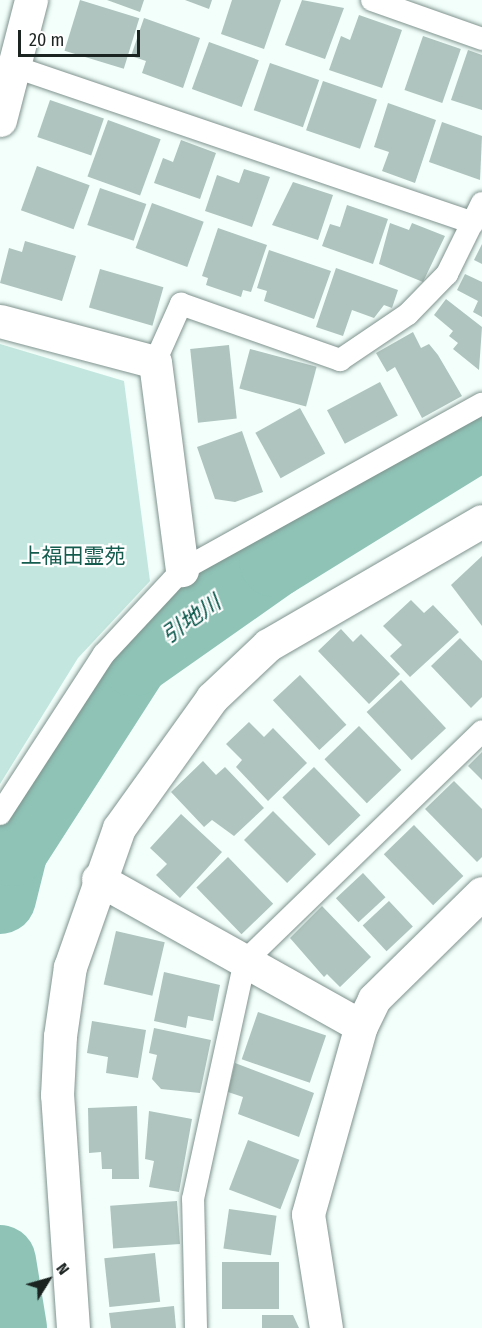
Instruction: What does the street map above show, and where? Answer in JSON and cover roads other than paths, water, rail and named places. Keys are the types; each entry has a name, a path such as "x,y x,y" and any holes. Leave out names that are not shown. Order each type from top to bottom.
{"street":[{"path":"0,120 31,0"},
{"path":"0,321 154,362 182,570"},
{"path":"73,1328 57,1095 60,1036 70,967 98,879 119,828 162,761 212,698 268,645 482,521"},
{"path":"98,879 362,1026"},
{"path":"326,1328 308,1214 362,1026 374,999 482,893"}],"lane":[{"path":"372,0 482,39"},
{"path":"15,67 478,213 447,274 408,314 340,360 181,304 154,362"},
{"path":"0,814 104,654 182,570 482,404"},
{"path":"196,1328 193,1199 245,961 482,731"}],"waterway":[{"name":"引地川","path":"0,898 12,850 134,660 275,561 482,433"},
{"name":"引地川","path":"0,1261 11,1328"}],"park label":[{"name":"上福田霊苑","path":"73,556"}]}
